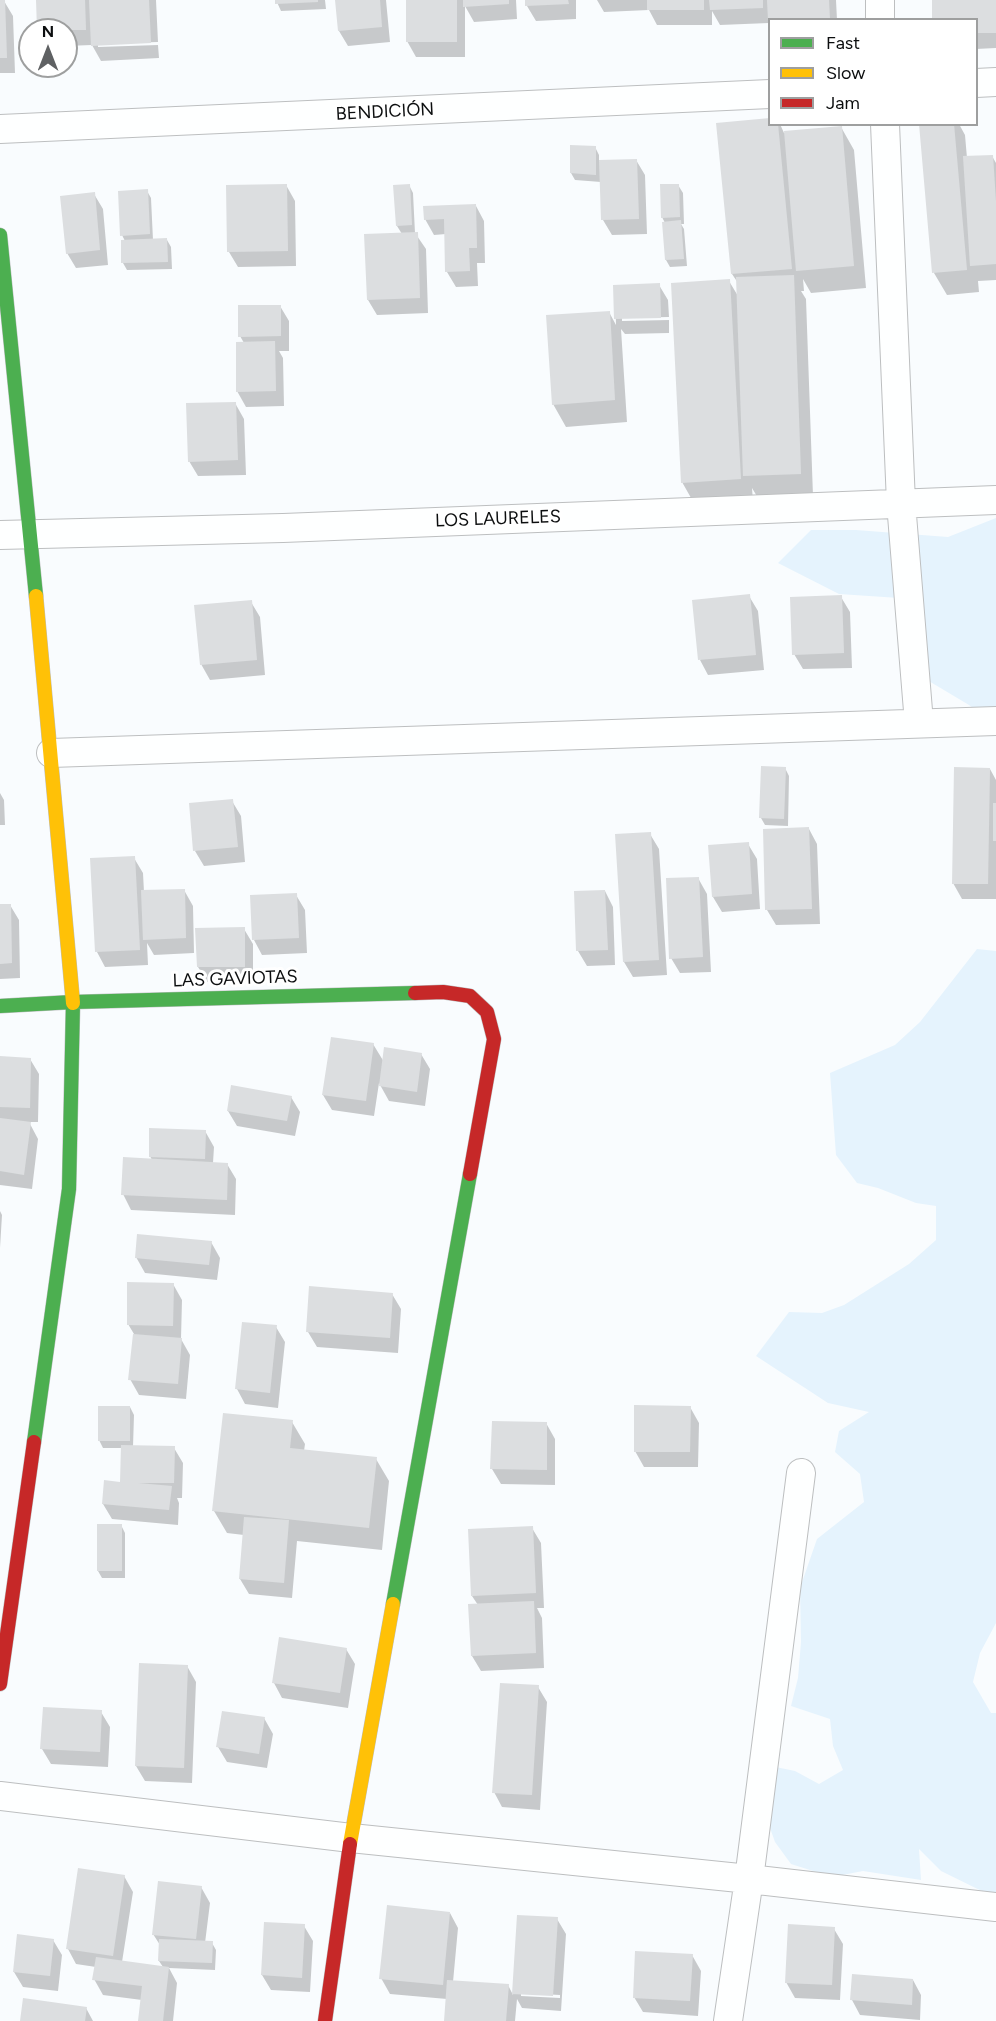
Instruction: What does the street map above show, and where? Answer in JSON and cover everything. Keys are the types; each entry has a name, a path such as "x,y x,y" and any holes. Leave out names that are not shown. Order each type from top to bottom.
{"street":[{"path":"880,0 880,18"},
{"path":"978,83 996,82"},
{"name":"BENDICIÓN","path":"0,129 768,94"},
{"path":"885,126 901,503 919,723"},
{"path":"0,235 73,1002 69,1190 0,1684"},
{"name":"LOS LAURELES","path":"0,535 283,528 996,500"},
{"path":"51,753 996,721"},
{"name":"LAS GAVIOTAS","path":"0,1006 443,992 470,996 487,1012 494,1039 351,1838"},
{"path":"728,2021 749,1879 801,1473"},
{"path":"0,1796 351,1838 996,1907"},
{"path":"324,2021 351,1838"}],"shaded area":[{"path":"996,518 996,726 969,705 907,668 899,598 839,594 778,563 811,530 856,530 948,537"},
{"path":"977,949 996,951 996,1623 980,1653 973,1682 991,1713 996,1713 996,1898 941,1871 919,1849 921,1880 863,1871 832,1877 791,1864 775,1842 760,1800 771,1766 795,1771 819,1784 843,1770 833,1746 830,1719 791,1706 798,1678 801,1642 800,1588 817,1539 864,1502 860,1474 835,1452 839,1431 869,1412 828,1403 756,1356 789,1312 822,1313 844,1305 909,1264 936,1240 936,1206 916,1203 878,1188 857,1183 836,1155 830,1073 895,1045 920,1022"}],"building":[{"path":"0,0 5,0 7,58 0,58"},
{"path":"36,0 85,0 86,30 78,30 78,18 37,18"},
{"path":"89,0 149,0 151,43 91,46"},
{"path":"275,0 318,0 318,2 275,4"},
{"path":"335,0 380,0 382,27 338,31"},
{"path":"406,0 457,0 457,42 406,42"},
{"path":"463,0 509,0 509,4 463,7"},
{"path":"525,0 568,0 569,4 525,6"},
{"path":"647,0 704,0 704,10 647,10"},
{"path":"709,0 763,0 763,8 710,10"},
{"path":"767,0 829,0 830,18 768,18 768,20"},
{"path":"932,0 996,0 996,33 978,33 978,18 932,18"},
{"path":"768,118 768,126 778,126 792,269 731,274 716,123"},
{"path":"842,126 854,266 796,271 784,131"},
{"path":"919,126 954,126 967,270 932,273"},
{"path":"570,145 596,146 596,175 570,173"},
{"path":"993,155 996,264 970,266 963,156"},
{"path":"637,159 639,219 601,220 599,160"},
{"path":"287,184 288,251 227,252 226,185"},
{"path":"410,184 412,225 396,226 393,185"},
{"path":"660,184 679,184 680,217 661,218"},
{"path":"148,189 150,234 120,236 118,191"},
{"path":"95,192 100,250 66,254 60,196"},
{"path":"476,204 477,248 469,248 470,271 445,272 444,219 424,220 423,206"},
{"path":"681,220 684,259 665,260 662,222"},
{"path":"418,232 420,298 367,300 364,234"},
{"path":"167,238 168,262 121,263 121,240"},
{"path":"794,275 801,474 743,476 736,277"},
{"path":"730,279 741,479 681,483 671,283"},
{"path":"660,283 661,318 614,319 613,285"},
{"path":"238,305 281,305 281,336 238,337"},
{"path":"610,311 615,400 552,405 546,315"},
{"path":"275,341 276,391 236,392 236,342"},
{"path":"236,402 238,460 188,462 186,403"},
{"path":"750,594 756,655 698,660 692,600"},
{"path":"842,595 844,653 792,655 790,597"},
{"path":"252,600 257,660 200,665 194,605"},
{"path":"761,766 786,767 784,819 759,818"},
{"path":"954,767 990,768 988,884 952,884"},
{"path":"233,799 238,847 193,851 189,803"},
{"path":"993,803 996,803 996,841 993,841"},
{"path":"809,827 812,909 765,910 763,829"},
{"path":"651,832 659,960 623,962 615,834"},
{"path":"749,842 752,894 712,897 708,845"},
{"path":"135,856 140,950 95,952 90,858"},
{"path":"699,877 703,957 669,959 666,878"},
{"path":"185,889 186,938 143,940 141,890"},
{"path":"605,890 608,950 576,951 574,891"},
{"path":"297,893 299,938 252,940 250,895"},
{"path":"0,904 11,904 12,963 0,964"},
{"path":"245,927 245,967 197,967 195,928"},
{"path":"331,1037 374,1043 366,1101 322,1095"},
{"path":"384,1047 422,1053 417,1092 379,1086"},
{"path":"0,1056 31,1058 30,1108 0,1107"},
{"path":"231,1085 292,1096 287,1121 227,1111"},
{"path":"0,1118 31,1122 24,1175 0,1171"},
{"path":"149,1128 206,1130 205,1159 149,1157"},
{"path":"123,1157 228,1163 227,1200 121,1195"},
{"path":"137,1234 212,1241 209,1265 135,1258"},
{"path":"127,1282 174,1283 173,1326 127,1325"},
{"path":"309,1286 393,1293 390,1338 306,1332"},
{"path":"242,1322 277,1325 270,1393 235,1389"},
{"path":"133,1334 182,1338 178,1384 128,1380"},
{"path":"634,1405 691,1406 690,1452 634,1452"},
{"path":"98,1406 130,1406 130,1441 98,1441"},
{"path":"223,1413 293,1420 290,1448 377,1457 369,1528 212,1511"},
{"path":"492,1421 547,1422 547,1470 490,1469"},
{"path":"121,1445 175,1446 174,1483 138,1483 172,1486 169,1510 102,1504 104,1480 120,1482"},
{"path":"244,1517 289,1520 284,1583 239,1579"},
{"path":"97,1524 122,1524 122,1571 97,1571"},
{"path":"533,1526 536,1593 471,1596 468,1529"},
{"path":"534,1601 536,1653 471,1656 468,1604"},
{"path":"279,1637 347,1648 340,1693 272,1683"},
{"path":"139,1663 188,1665 184,1768 135,1766"},
{"path":"500,1683 539,1685 532,1795 492,1793"},
{"path":"43,1707 102,1710 100,1752 40,1749"},
{"path":"222,1711 265,1717 259,1754 216,1747"},
{"path":"78,1868 125,1875 113,1956 66,1949"},
{"path":"158,1881 202,1886 196,1939 152,1935"},
{"path":"387,1905 450,1912 443,1985 379,1979"},
{"path":"517,1915 558,1917 553,1996 512,1994"},
{"path":"264,1922 305,1924 302,1978 261,1975"},
{"path":"788,1924 835,1927 832,1985 785,1983"},
{"path":"17,1934 54,1939 50,1976 13,1972"},
{"path":"159,1939 213,1941 212,1963 158,1961"},
{"path":"635,1951 693,1954 690,2001 633,1998"},
{"path":"96,1957 169,1967 163,2021 138,2021 142,1986 92,1980"},
{"path":"852,1974 913,1979 912,2005 850,2000"},
{"path":"447,1980 509,1984 506,2021 444,2021"},
{"path":"23,1998 87,2007 85,2021 20,2021"}],"traffic: fast":[{"path":"0,235 36,596"},
{"path":"0,1006 415,993"},
{"path":"34,1442 69,1189 73,1003"},
{"path":"393,1604 470,1174"}],"traffic: slow":[{"path":"36,596 73,1003"},
{"path":"350,1844 393,1604"}],"traffic: jam":[{"path":"415,993 443,992 470,996 487,1012 494,1039 470,1174"},
{"path":"0,1684 34,1442"},
{"path":"325,2021 350,1844"}]}
